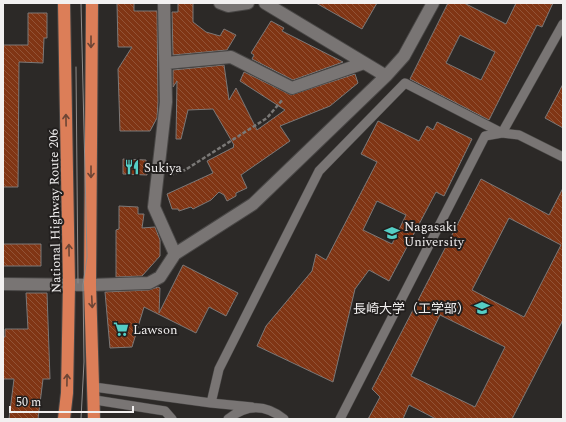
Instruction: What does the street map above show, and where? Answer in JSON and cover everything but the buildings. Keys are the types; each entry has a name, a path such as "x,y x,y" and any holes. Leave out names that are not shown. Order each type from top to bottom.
{"highway":[{"name":"National Highway Route 206","path":"64,3 69,284 67,393 64,419"},
{"path":"92,3 90,285 95,400 94,419"}],"street":[{"path":"164,3 166,102 154,207 175,254"},
{"path":"220,3 228,6 248,3"},
{"path":"265,3 386,76"},
{"path":"3,284 149,284 160,277 175,254 252,204 386,76 404,56 433,3"},
{"path":"166,63 231,57 292,88 364,63"}],"lane":[{"path":"502,133 563,24"},
{"path":"211,403 220,369 319,171 405,83 502,133"},
{"path":"340,419 485,136 502,133 519,135 563,157"},
{"path":"94,387 211,403 263,408 274,412 284,419"},
{"path":"95,400 165,411 172,419"},
{"path":"228,419 239,411 252,408"}],"path":[{"path":"157,180 185,170 267,118 292,88"}],"tram line":[{"path":"81,3 87,257 83,285 84,362 81,419"},
{"path":"76,67 78,283"}],"place":[{"name":"Sukiya","path":"132,167"},
{"name":"Nagasaki University","path":"392,233"},
{"name":"長崎大学（工学部）","path":"482,308"},
{"name":"Lawson","path":"121,329"}]}
